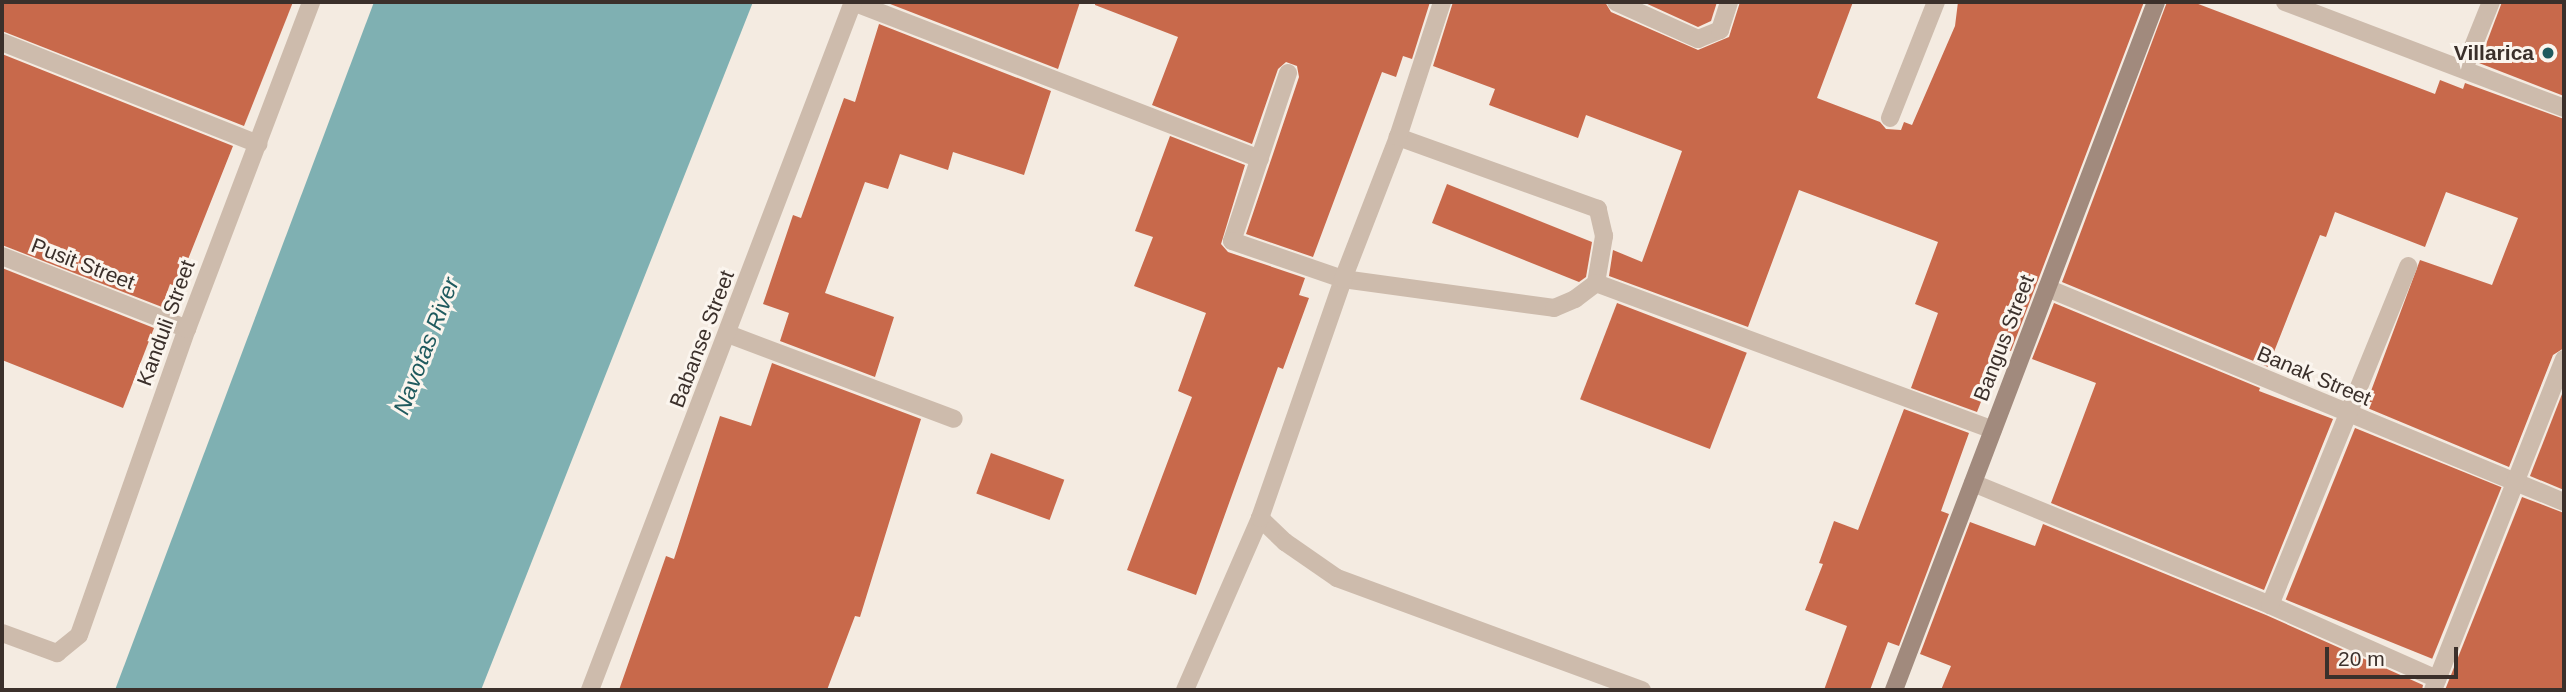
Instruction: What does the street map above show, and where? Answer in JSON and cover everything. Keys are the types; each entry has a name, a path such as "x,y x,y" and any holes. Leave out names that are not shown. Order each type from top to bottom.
{"street":[{"name":"Kanduli Street","path":"2,633 57,653 79,635 187,328 311,2"},
{"path":"853,2 1260,159"},
{"name":"Babanse Street","path":"591,690 853,2"},
{"path":"1185,690 1260,518 1343,279 1398,137 1443,2"},
{"path":"1616,2 1698,39 1720,30 1728,2"},
{"path":"1890,118 1936,2"},
{"name":"Bangus Street","path":"1894,690 2156,2"},
{"path":"2285,2 2564,108"},
{"path":"2464,69 2491,2"},
{"path":"2,42 257,144"},
{"path":"1288,72 1232,240 1343,279 1554,308 1575,299 1596,283 1604,236 1598,209 1398,137"},
{"name":"Pusit Street","path":"2,256 187,328"},
{"path":"2270,605 2408,266"},
{"path":"1596,283 1993,430"},
{"name":"Banak Street","path":"2047,288 2348,415 2564,502"},
{"path":"728,334 954,419"},
{"path":"1973,483 2270,605 2435,684 2564,359"},
{"path":"1260,518 1285,542 1337,578 1642,690"}],"water":[{"name":"Navotas River","path":"374,2 753,2 481,690 115,690"}],"building":[{"path":"2,2 293,2 244,126 2,31"},
{"path":"885,2 1080,2 1058,69"},
{"path":"1095,2 1430,2 1412,59 1403,56 1396,77 1382,72 1313,257 1246,234 1299,77 1297,66 1286,62 1278,69 1252,144 1152,105 1178,37 1095,5"},
{"path":"1453,2 1605,2 1611,12 1698,50 1729,37 1740,2 1853,2 1817,98 1880,122 1886,129 1901,130 1904,122 1912,125 1955,26 1958,2 2144,2 2011,351 2002,348 1977,412 1911,388 1938,313 1915,304 1938,242 1799,190 1748,327 1609,276 1613,250 1642,262 1682,151 1586,115 1578,138 1489,105 1495,89 1433,66"},
{"path":"1643,2 1717,2 1711,21 1698,27"},
{"path":"2167,2 2193,2 2435,94 2440,80 2463,89 2465,83 2564,119 2564,348 2553,355 2509,467 2365,407 2420,260 2492,285 2518,218 2446,192 2425,247 2335,212 2326,237 2320,235 2268,367 2062,282"},
{"path":"2502,2 2564,2 2564,96 2479,63"},
{"path":"879,24 1051,91 1024,175 953,152 948,170 900,154 888,189 865,182 825,293 894,317 875,377 780,341 789,313 763,304 793,215 801,218 844,98 855,102"},
{"path":"2,54 233,146 177,287 170,284 162,307 2,245"},
{"path":"1170,136 1245,165 1221,244 1228,252 1305,278 1299,295 1309,298 1283,369 1278,367 1196,595 1127,570 1192,397 1178,391 1206,313 1134,286 1153,237 1135,231"},
{"path":"1447,184 1592,242 1586,277 1579,282 1432,223"},
{"path":"2,268 154,328 123,408 2,360"},
{"path":"1617,303 1747,353 1710,449 1580,399"},
{"path":"2054,303 2260,388 2259,391 2333,419 2264,590 2051,503 2096,383 2032,359"},
{"path":"772,363 921,419 860,617 855,616 827,690 619,690 666,556 674,559 720,416 751,426"},
{"path":"2564,389 2564,490 2530,476"},
{"path":"1904,409 1969,433 1941,511 1949,514 1899,646 1888,642 1870,690 1824,690 1847,626 1805,610 1823,564 1819,563 1834,521 1858,530"},
{"path":"2355,428 2501,487 2432,659 2286,600"},
{"path":"991,453 1064,480 1050,520 976,493"},
{"path":"2522,497 2564,513 2564,690 2445,690"},
{"path":"1970,522 2035,546 2043,524 2266,615 2423,685 2422,690 1941,690 1951,666 1920,654"}],"place":[{"name":"Villarica","path":"2548,53"}]}
